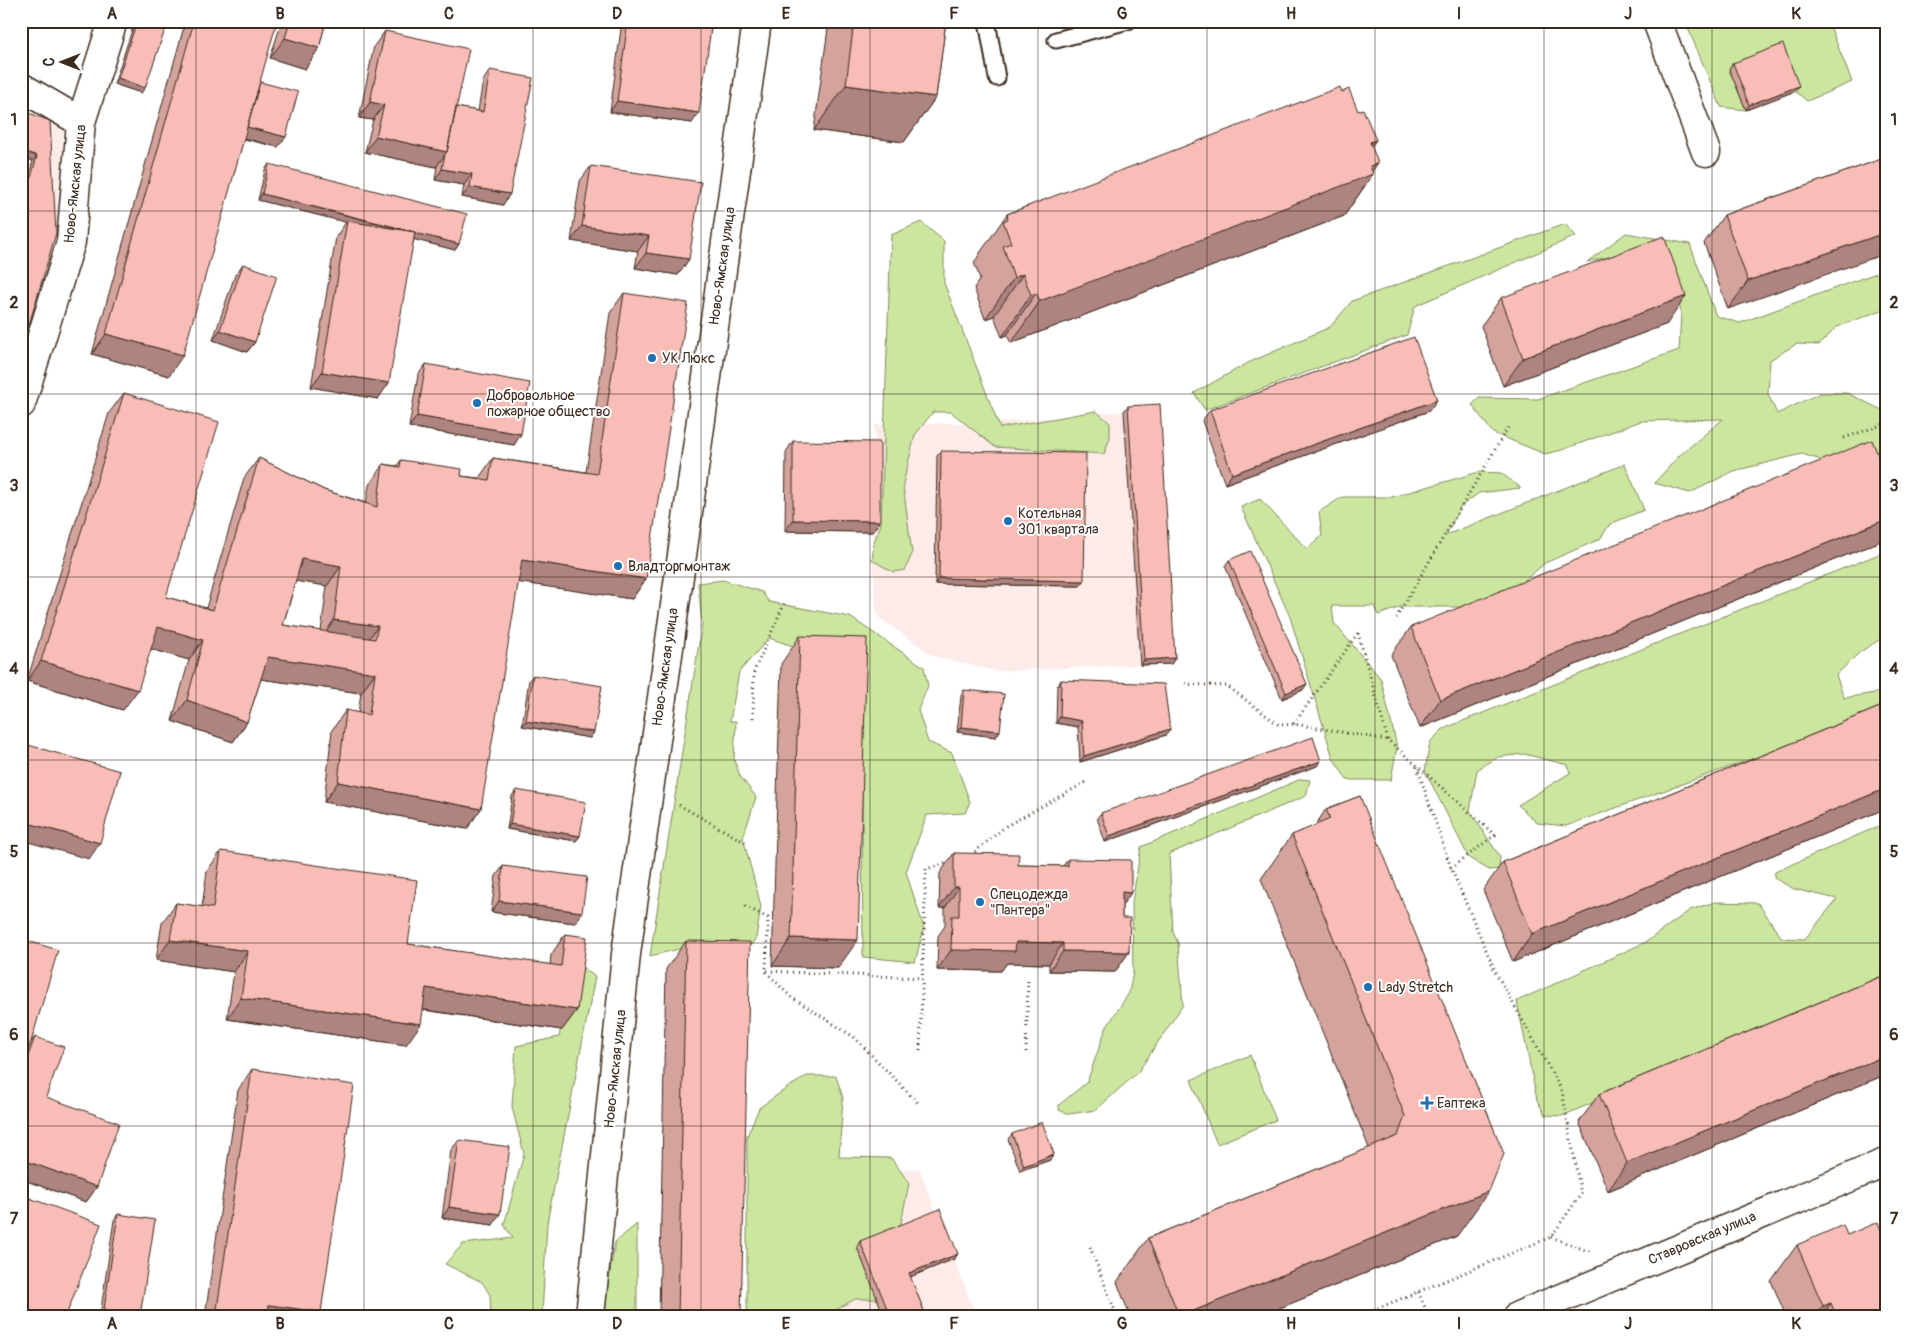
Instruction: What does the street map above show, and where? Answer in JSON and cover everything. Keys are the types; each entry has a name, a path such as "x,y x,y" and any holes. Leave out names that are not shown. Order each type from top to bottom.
{"street":[{"name":"Ново-Ямская улица","path":"21,404 71,242 81,122 113,21"},
{"name":"Ново-Ямская улица","path":"590,1316 626,954 757,21"},
{"path":"1657,21 1706,152"},
{"path":"21,87 81,122"},
{"name":"Ставровская улица","path":"1518,1316 1887,1162"}],"lane":[{"path":"987,21 997,78"},
{"path":"1056,40 1128,21"}],"path":[{"path":"1844,438 1887,423"},
{"path":"1396,618 1510,424"},
{"path":"753,718 754,671 786,600"},
{"path":"1294,724 1358,633 1388,740"},
{"path":"1185,684 1227,686 1279,724 1294,724 1388,740 1495,834 1451,868"},
{"path":"1359,1316 1551,1237 1581,1194 1562,1091 1495,971 1451,868 1416,764"},
{"path":"970,856 1006,826 1088,781"},
{"path":"649,788 748,844"},
{"path":"920,1050 926,869 952,861"},
{"path":"745,906 768,918 766,971 791,997 854,1037 920,1105"},
{"path":"766,971 922,978"},
{"path":"1026,1052 1028,978"},
{"path":"1090,1247 1117,1316"},
{"path":"1418,1292 1429,1316"}],"shaded area":[{"path":"21,109 63,129 62,234 21,370"},
{"path":"1124,411 1140,665 995,671 933,656 878,617 875,599 872,532 875,425 1005,422"},
{"path":"919,1168 976,1316 807,1316 841,1174"}],"green space":[{"path":"1685,21 1828,21 1852,82 1807,101 1795,91 1779,50 1729,69 1746,110 1721,107"},
{"path":"921,222 944,241 944,283 1000,428 1096,411 1110,423 1110,438 1104,454 995,447 951,412 933,412 915,435 903,484 912,554 905,570 893,572 872,560 874,542 881,524 891,235"},
{"path":"1565,224 1576,236 1415,306 1407,335 1205,410 1194,393 1248,363 1330,327 1352,301"},
{"path":"1626,233 1690,244 1716,316 1740,323 1887,269 1887,308 1837,327 1819,345 1796,344 1770,360 1768,394 1777,414 1820,393 1847,393 1884,411 1887,419 1887,510 1840,466 1802,454 1734,471 1690,493 1654,483 1680,455 1723,419 1641,421 1562,450 1545,454 1493,433 1472,405 1479,398 1538,399 1679,350 1681,312 1668,259 1635,251 1587,262"},
{"path":"1625,464 1644,510 1610,524 1600,539 1545,563 1519,585 1460,607 1401,607 1378,615 1374,606 1332,606 1334,623 1381,679 1397,747 1391,780 1347,780 1333,758 1290,617 1241,507 1260,499 1307,549 1322,536 1319,512 1342,497 1392,497 1479,472 1501,473 1521,488 1479,493 1460,507 1446,535"},
{"path":"1887,547 1887,635 1860,652 1836,675 1844,698 1887,691 1887,710 1566,826 1537,823 1518,805 1570,773 1568,765 1524,754 1498,757 1477,770 1470,811 1500,857 1499,869 1489,870 1469,858 1425,771 1430,742 1443,729 1879,554"},
{"path":"723,580 762,592 769,602 850,617 924,667 928,686 918,710 928,742 952,753 970,802 965,813 927,815 906,872 924,928 915,962 863,957 861,669 769,638 739,672 730,721 736,721 734,759 740,776 756,797 743,838 761,906 756,938 740,961 696,945 650,956 702,624 698,583"},
{"path":"1301,779 1310,780 1306,796 1169,854 1173,932 1178,943 1183,1005 1138,1072 1096,1110 1069,1114 1059,1110 1059,1105 1087,1082 1106,1028 1129,993 1133,972 1132,903 1141,847"},
{"path":"1883,824 1887,824 1887,977 1562,1116 1545,1115 1537,1100 1517,1001 1646,942 1690,910 1715,902 1758,903 1782,938 1805,939 1837,899 1794,889 1774,878 1775,872"},
{"path":"582,966 595,977 547,1223 542,1316 491,1316 490,1295 482,1282 445,1264 463,1244 513,1238 504,1225 524,1154 512,1107 516,1046 559,1037 572,971"},
{"path":"1250,1055 1276,1120 1217,1144 1191,1080"},
{"path":"807,1076 836,1076 843,1098 839,1157 891,1158 909,1183 901,1223 875,1249 884,1299 855,1299 825,1316 747,1316 747,1136 759,1108"},
{"path":"637,1224 637,1316 603,1316 615,1242"}],"building":[{"path":"137,21 168,21 145,88 118,78"},
{"path":"194,21 263,21 276,25 183,355 106,334"},
{"path":"290,21 326,21 319,48 285,38"},
{"path":"628,21 712,21 699,113 617,101"},
{"path":"854,21 946,21 936,97 846,85"},
{"path":"385,31 469,49 447,152 376,136 384,105 370,102"},
{"path":"1783,44 1799,86 1749,105 1733,63"},
{"path":"490,70 533,78 510,194 470,187 472,174 442,169 456,107 483,112"},
{"path":"260,82 298,92 286,137 247,127"},
{"path":"1340,87 1342,92 1349,89 1358,111 1363,109 1376,140 1370,142 1378,163 1370,166 1373,174 1040,301 1036,293 1031,295 1023,274 1014,278 1003,246 1011,243 1003,221 1008,219 1007,214"},
{"path":"21,110 50,121 56,233 21,352 21,213 37,156 21,150"},
{"path":"1887,157 1887,232 1748,281 1724,215"},
{"path":"269,164 467,214 459,244 262,194"},
{"path":"591,166 701,182 689,259 646,253 649,236 582,226"},
{"path":"347,221 415,232 389,383 322,372"},
{"path":"1664,236 1686,296 1523,358 1501,298"},
{"path":"243,264 277,276 255,342 220,330"},
{"path":"624,293 688,303 646,579 522,560 481,809 338,782 346,710 369,715 375,673 268,657 247,722 187,700 203,640 158,627 138,690 41,661 124,393 219,422 166,597 213,610 259,458 324,490 377,507 383,464 400,467 401,460 462,469 461,476 489,480 493,458 597,474","holes":["302,559 341,566 334,620 378,626 375,639 283,625"]},
{"path":"1414,337 1437,400 1232,474 1210,410"},
{"path":"426,364 530,383 521,434 417,416"},
{"path":"1160,404 1175,658 1144,660 1128,406"},
{"path":"1872,440 1887,478 1887,519 1440,700 1411,627"},
{"path":"793,441 880,442 880,521 793,520"},
{"name":"Котельная 301 квартала","path":"941,451 1086,453 1084,581 939,578"},
{"path":"1250,551 1307,684 1286,693 1229,560"},
{"path":"800,636 867,638 858,940 791,938"},
{"path":"533,675 602,686 594,732 526,721"},
{"path":"1061,680 1164,684 1170,729 1084,756 1082,721 1060,717"},
{"path":"964,690 1004,694 1000,731 961,727"},
{"path":"1887,704 1887,788 1532,934 1503,862"},
{"path":"1313,737 1321,761 1109,836 1101,813"},
{"path":"21,743 120,771 100,843 21,821"},
{"path":"516,790 586,802 580,836 510,824"},
{"path":"1360,796 1504,1154 1489,1191 1179,1316 1148,1238 1398,1136 1405,1116 1292,835 1330,819 1326,809"},
{"path":"221,851 417,880 408,944 561,966 565,934 587,937 577,1010 426,988 421,1024 241,998 248,951 170,940 176,903 213,908"},
{"path":"954,853 1019,854 1018,865 1068,866 1068,859 1131,860 1131,893 1122,892 1122,918 1130,918 1129,952 1063,951 1063,943 1016,942 1015,951 951,950 952,916 959,916 959,887 954,887"},
{"path":"503,866 587,877 582,912 499,901"},
{"path":"21,939 58,950 21,1070"},
{"path":"686,941 750,942 741,1316 678,1316"},
{"path":"1887,974 1887,1055 1627,1163 1599,1094"},
{"path":"35,1037 64,1047 46,1097 119,1123 97,1187 21,1159 21,1075"},
{"path":"252,1069 354,1085 321,1312 269,1305 268,1316 216,1316"},
{"path":"1042,1122 1054,1154 1024,1166 1012,1134"},
{"path":"459,1140 510,1147 500,1214 449,1207"},
{"path":"21,1195 101,1224 66,1316 21,1316"},
{"path":"940,1209 958,1254 909,1273 926,1316 890,1316 860,1241"},
{"path":"118,1214 155,1220 140,1316 103,1316"},
{"path":"1878,1222 1884,1239 1887,1238 1887,1316 1836,1316 1831,1303 1823,1306 1797,1245 1843,1225 1847,1235"}],"place":[{"name":"УК Люкс","path":"652,358"},
{"name":"Добровольное пожарное общество","path":"477,403"},
{"name":"Котельная 301 квартала","path":"1008,521"},
{"name":"Владторгмонтаж","path":"618,566"},
{"name":"Спецодежда \"Пантера\"","path":"980,902"},
{"name":"Lady Stretch","path":"1368,987"},
{"name":"Еаптека","path":"1427,1103"}]}
